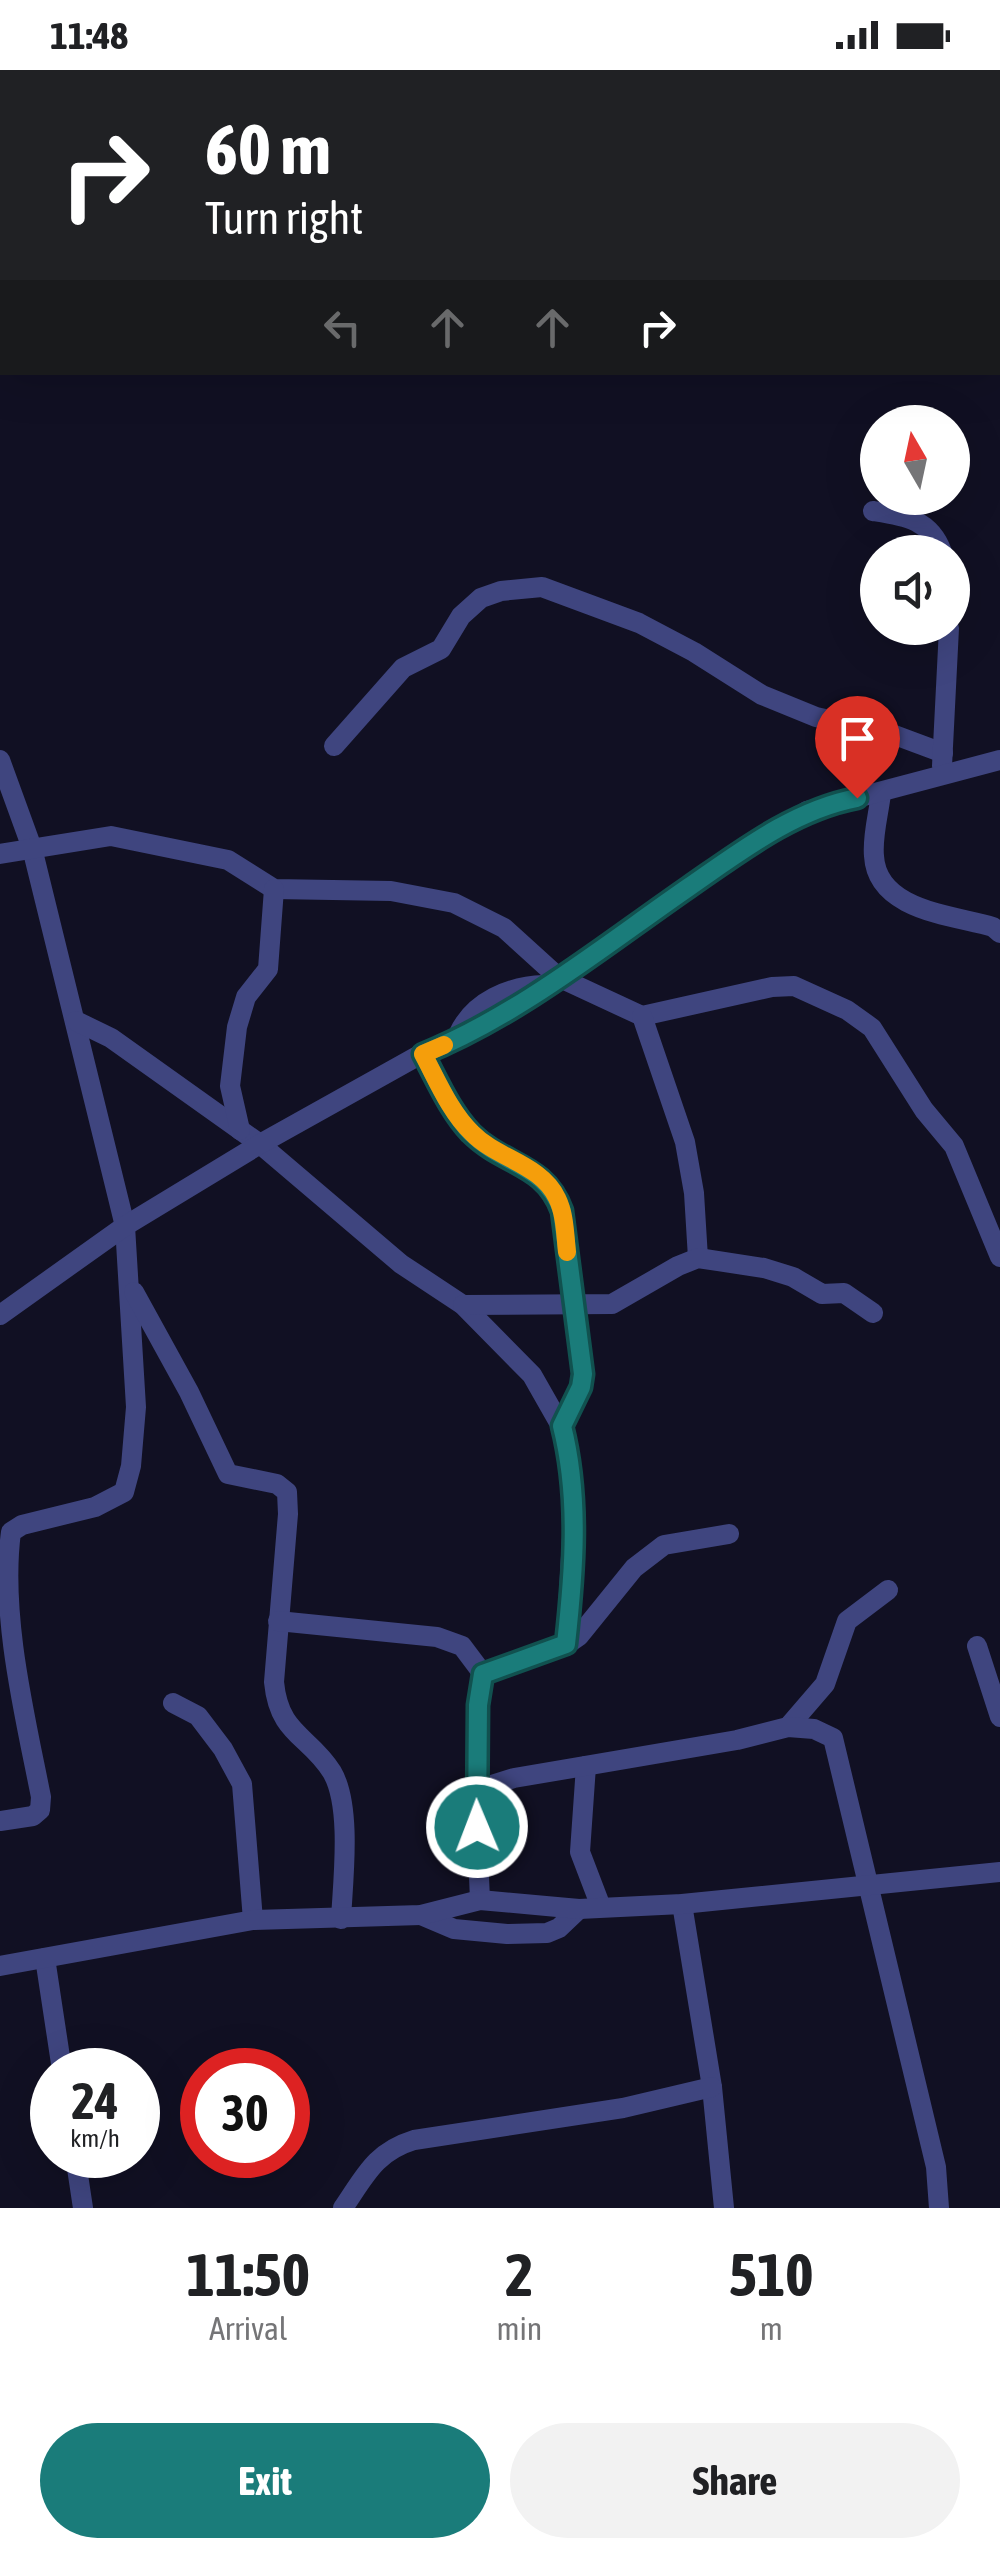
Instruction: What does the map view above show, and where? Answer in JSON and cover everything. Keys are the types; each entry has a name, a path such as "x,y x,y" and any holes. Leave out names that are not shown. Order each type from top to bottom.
{"street":[{"path":"896,515 913,518 932,535"},
{"path":"334,746 403,668 441,649 461,616 481,598 501,590 542,587 639,624 694,652 762,695 816,717 892,734 942,763"},
{"path":"942,763 947,645"},
{"path":"0,760 32,848 125,1226 136,1407 131,1466 124,1492 95,1507 22,1525 11,1532 4,1637 41,1798 40,1810 33,1816 0,1821"},
{"path":"0,1315 125,1226 260,1144 423,1054 455,1041 476,1009 517,986 552,981 807,811 824,804 881,794 942,763 1000,760"},
{"path":"881,794 874,856 887,888 904,902 993,927 1000,933"},
{"path":"0,854 111,836 228,860 274,889 392,890 454,904 504,928 552,981 642,1016 794,986 848,1010 872,1028 924,1110 954,1146 1000,1257"},
{"path":"216,1113 230,1086 240,1011 268,968 274,889"},
{"path":"642,1016 685,1142 694,1193 698,1258"},
{"path":"76,1020 111,1038 260,1144 401,1264 462,1304 532,1376 562,1426 571,1463 574,1502 566,1644"},
{"path":"423,1054 461,1122 494,1152 541,1175 562,1211 583,1374 581,1387 562,1426"},
{"path":"230,1086 240,1130"},
{"path":"462,1304 612,1304 698,1258 764,1268 822,1294 844,1293 874,1312"},
{"path":"130,1286 189,1392 228,1474 277,1484 286,1492 288,1514 274,1682 276,1704 290,1726 332,1772 342,1801 341,1919"},
{"path":"483,1674 578,1636 634,1568 664,1545 729,1534"},
{"path":"788,1727 825,1684 847,1621 888,1590"},
{"path":"278,1620 437,1637 462,1646 483,1674 478,1705 476,1790 480,1900"},
{"path":"977,1646 1000,1717"},
{"path":"172,1702 198,1716 223,1749 242,1784 253,1920"},
{"path":"476,1790 514,1778 738,1740 788,1727 814,1729 833,1738 936,2166 939,2208"},
{"path":"586,1766 580,1852 601,1907"},
{"path":"0,1966 253,1920 420,1915 480,1900 578,1910 682,1904 1000,1872"},
{"path":"682,1904 712,2087 724,2208"},
{"path":"420,1915 454,1930 507,1934 560,1928 578,1910"},
{"path":"45,1958 59,2048"},
{"path":"343,2208 377,2159 393,2147 414,2140 622,2108 712,2087"},
{"path":"78,2178 83,2208"}],"slow traffic":[{"path":"444,1045 423,1054 461,1122 494,1152 541,1175 562,1211 567,1252"}],"route":[{"path":"477,1827 478,1705 483,1674 566,1644 574,1502 571,1463 562,1426 581,1387 583,1374 562,1211 556,1196 541,1175 494,1152 473,1135 461,1122 423,1054 455,1041 546,985 807,811 857,798"}]}
